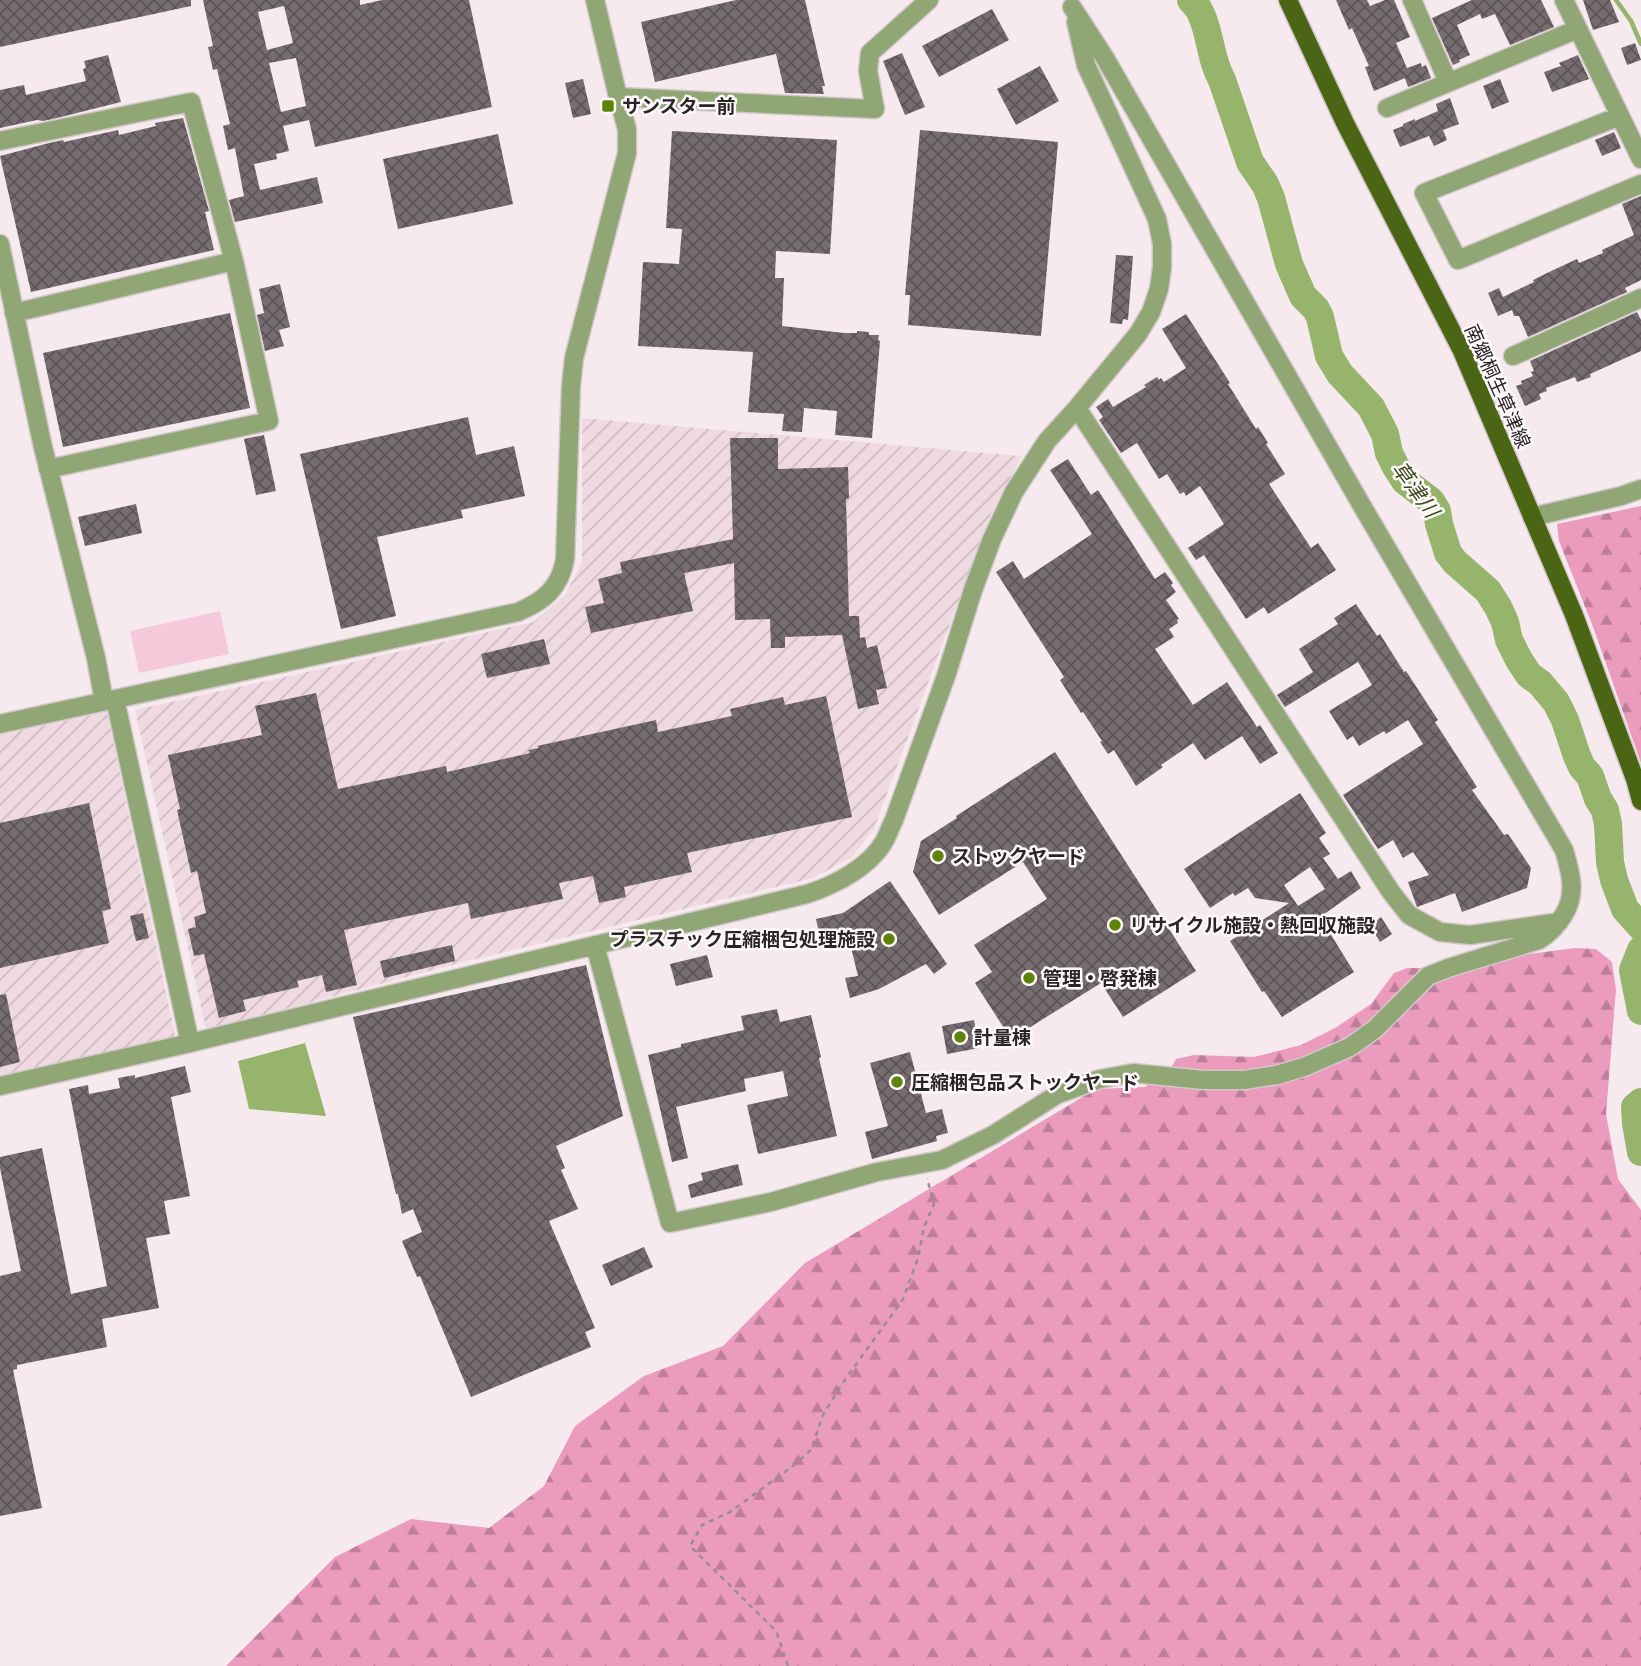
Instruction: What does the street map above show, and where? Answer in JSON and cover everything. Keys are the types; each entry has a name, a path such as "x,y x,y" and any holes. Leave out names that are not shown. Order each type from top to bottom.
{"main road":[{"name":"南郷桐生草津線","path":"1288,0 1345,123 1462,351 1574,615 1641,801"}],"street":[{"path":"0,724 518,612 538,604 554,587 563,573 565,559 574,358 627,153 627,129 595,0"},
{"path":"618,97 875,108 868,71 870,53 929,0"},
{"path":"1412,0 1448,82"},
{"path":"1564,0 1641,159"},
{"path":"0,1086 190,1043 807,894 850,874 871,857 884,843 946,676 992,538 1014,492 1047,441 1138,334 1151,312 1159,289 1162,244 1157,219 1086,65 1072,3"},
{"path":"595,944 670,1223 771,1202 877,1172 942,1160 993,1135 1058,1094 1100,1079 1133,1073 1204,1080 1244,1080 1277,1075 1304,1067 1350,1047 1375,1029 1428,976 1539,940 1551,933 1567,909 1573,894 1571,872 1564,850 1072,3"},
{"path":"1387,108 1578,29"},
{"path":"0,141 191,102 234,261 269,421 48,470"},
{"path":"1620,116 1424,193 1458,260 1641,184"},
{"path":"0,244 48,470 96,658 110,700 190,1043"},
{"path":"14,313 234,261"},
{"path":"1513,355 1641,298"},
{"path":"1077,408 1391,892 1409,915 1440,932 1470,935 1559,922"},
{"path":"1532,517 1641,489"}],"path":[{"path":"788,1666 776,1631 690,1546 702,1525 730,1512 793,1466 810,1450 823,1415 842,1384 903,1299 933,1205 924,1163"}],"shaded area":[{"path":"582,418 1022,456 990,516 874,829 851,858 813,878 471,960 206,1030 135,710 533,622 565,595 582,562"},
{"path":"220,611 229,654 139,673 130,631"},
{"path":"107,712 176,1040 0,1078 0,735"},
{"path":"305,1043 326,1116 249,1109 238,1061"}],"green space":[{"path":"1641,506 1641,763 1559,541 1557,524"},
{"path":"1575,948 1596,949 1612,962 1616,990 1606,1114 1618,1179 1641,1210 1641,1666 226,1666 335,1557 411,1519 489,1528 544,1486 575,1426 644,1376 723,1346 805,1263 1096,1089 1145,1087 1171,1068 1176,1059 1194,1055 1254,1057 1301,1045 1335,1028 1371,1004 1394,973 1407,968"}],"building":[{"path":"0,0 191,0 191,6 0,47"},
{"path":"203,0 360,0 360,5 382,0 469,0 492,107 315,147 309,120 283,126 289,151 276,154 277,159 254,164 260,190 317,177 323,203 235,222 229,200 244,196 235,148 228,150 223,126 230,124 217,69 213,70 208,47 213,46","holes":["284,6 293,43 267,50 258,12","296,58 306,106 281,112 269,63"]},
{"path":"736,0 805,0 825,86 822,86 824,94 785,93 776,54 655,82 641,22"},
{"path":"1336,0 1367,0 1370,6 1385,0 1394,0 1410,37 1396,43 1407,68 1421,63 1422,67 1426,65 1431,78 1408,87 1405,78 1374,91 1365,67 1369,66"},
{"path":"1472,0 1541,0 1554,27 1510,45 1495,14 1482,19 1480,14 1457,25 1470,55 1453,65 1432,18"},
{"path":"1583,0 1610,0 1619,22 1593,30"},
{"path":"992,9 1009,40 939,77 922,46"},
{"path":"1635,43 1641,60 1627,65 1621,48"},
{"path":"902,53 925,107 905,115 883,61"},
{"path":"108,55 121,102 57,118 0,128 0,90 24,85 26,95 86,81 84,61"},
{"path":"1578,55 1589,79 1552,92 1544,72 1561,66 1559,63"},
{"path":"1040,66 1059,101 1016,125 997,89"},
{"path":"583,79 591,114 573,118 565,83"},
{"path":"1500,79 1509,102 1492,109 1483,86"},
{"path":"1450,98 1459,124 1443,130 1447,140 1434,146 1429,136 1400,147 1393,130 1438,111 1436,104"},
{"path":"183,118 209,211 205,212 214,250 31,292 0,156 49,143 118,130 119,135 156,126 155,123"},
{"path":"920,130 1058,142 1041,336 908,325 910,295 905,295"},
{"path":"672,131 837,140 830,254 776,251 775,278 784,278 782,326 879,335 872,438 835,435 837,411 804,408 802,432 782,431 784,414 748,412 753,352 638,346 643,262 679,264 682,229 666,228"},
{"path":"1614,132 1621,148 1602,156 1595,140"},
{"path":"498,134 513,204 398,229 383,159"},
{"path":"1641,196 1641,280 1625,288 1627,292 1528,337 1519,316 1514,316 1512,310 1498,316 1488,293 1499,288 1503,297 1577,259 1579,263 1603,253 1602,250 1634,235 1622,204"},
{"path":"1116,255 1133,256 1128,320 1123,319 1122,324 1110,323"},
{"path":"280,284 290,327 279,330 284,346 265,351 257,315 264,313 259,289"},
{"path":"1637,312 1641,320 1641,351 1590,374 1591,377 1577,382 1575,377 1546,388 1547,391 1539,394 1541,399 1525,406 1516,386 1533,376 1530,361"},
{"path":"230,313 250,408 63,447 43,353"},
{"path":"1186,314 1285,474 1269,484 1311,548 1318,543 1336,570 1268,614 1264,607 1246,619 1204,555 1196,560 1188,548 1224,524 1200,486 1186,496 1184,492 1180,494 1167,474 1159,479 1137,443 1121,453 1099,420 1103,417 1096,407 1108,399 1113,407 1157,377 1164,382 1186,368 1162,329"},
{"path":"468,417 476,455 514,446 525,496 461,510 463,518 377,537 396,616 341,629 300,454"},
{"path":"264,435 276,491 256,495 244,439"},
{"path":"730,438 778,438 778,469 848,467 849,498 846,499 849,616 859,616 860,638 865,637 867,648 877,645 887,688 876,690 879,704 858,709 842,635 785,637 785,648 771,648 770,619 735,620 734,563 684,573 693,611 591,633 585,607 604,603 598,579 622,573 620,562 733,539"},
{"path":"1068,459 1091,495 1098,490 1155,579 1165,572 1173,583 1171,585 1176,592 1166,600 1179,619 1178,623 1169,629 1174,637 1155,649 1193,705 1227,682 1278,753 1260,764 1242,736 1205,760 1193,743 1136,786 1114,750 1108,754 1060,680 1064,677 996,572 1013,561 1024,579 1092,534 1050,470"},
{"path":"136,504 142,533 85,546 78,517"},
{"path":"1356,604 1377,636 1380,634 1438,720 1435,722 1477,787 1472,790 1504,835 1508,834 1531,868 1527,888 1462,912 1455,893 1417,907 1408,882 1429,875 1413,852 1403,858 1393,840 1378,849 1343,795 1423,744 1408,720 1359,746 1353,736 1347,740 1329,711 1372,685 1358,662 1285,707 1277,695 1313,672 1299,649 1338,624 1334,618"},
{"path":"544,639 550,664 487,678 481,654"},
{"path":"316,693 338,789 446,766 447,772 530,753 528,750 539,748 537,746 656,720 658,732 732,716 730,709 783,697 785,705 826,696 852,817 687,853 692,872 624,887 626,897 599,903 593,876 559,883 563,899 471,919 468,903 344,930 357,985 326,992 322,975 297,981 299,987 243,1000 246,1011 219,1018 204,954 194,956 188,929 196,927 194,917 206,913 197,871 191,873 168,755 262,735 255,706"},
{"name":"リサイクル施設・熱回収施設","path":"1055,752 1196,971 1123,1017 1101,983 1011,1039 975,983 992,972 974,945 1047,899 1023,862 939,915 913,872 921,841"},
{"path":"1300,793 1326,833 1319,838 1330,854 1323,858 1338,879 1351,871 1361,888 1320,917 1354,972 1282,1017 1264,991 1262,992 1230,941 1289,903 1255,898 1248,888 1235,896 1233,893 1210,908 1184,869","holes":["1310,867 1325,889 1298,906 1284,885"]},
{"path":"89,803 111,909 102,911 109,943 0,968 0,823"},
{"name":"プラスチック圧縮梱包処理施設","path":"890,881 947,964 934,974 926,964 879,989 850,998 845,978 858,976 849,939 822,946 816,919 843,913"},
{"path":"143,913 149,938 136,941 130,916"},
{"path":"1381,917 1392,934 1380,942 1370,926"},
{"path":"452,945 455,961 384,978 380,961"},
{"path":"707,955 713,977 676,986 670,964"},
{"path":"586,965 623,1116 556,1146 565,1168 561,1170 578,1209 549,1221 595,1328 585,1332 591,1347 471,1397 420,1276 417,1277 402,1241 422,1232 413,1209 402,1214 353,1017"},
{"path":"6,994 20,1062 0,1067 0,995"},
{"path":"777,1009 780,1022 811,1015 837,1136 758,1154 747,1105 788,1096 783,1071 744,1079 746,1091 676,1107 688,1158 672,1162 648,1055 681,1047 681,1044 744,1030 741,1016"},
{"name":"計量棟","path":"974,1020 979,1048 947,1054 942,1026"},
{"path":"910,1052 926,1113 942,1109 948,1133 936,1136 937,1141 872,1159 865,1132 888,1126 870,1063"},
{"path":"185,1066 191,1092 171,1097 190,1196 164,1201 170,1234 146,1238 159,1308 102,1319 107,1347 17,1365 17,1369 13,1370 42,1508 0,1516 0,1276 21,1271 0,1157 42,1148 71,1294 107,1286 69,1089 88,1085 89,1094 120,1088 118,1078 135,1075 135,1078"},
{"path":"738,1164 743,1185 691,1198 688,1185 703,1180 701,1173"},
{"path":"644,1247 653,1267 611,1286 602,1265"}],"waterway":[{"name":"草津川","path":"1191,0 1204,22 1215,64 1250,162 1271,198 1289,264 1303,296 1320,317 1329,356 1340,374 1371,407 1385,434 1389,453 1405,481 1431,501 1437,511 1448,553 1488,591 1505,622 1509,640 1519,660 1529,675 1540,683 1556,702 1577,756 1590,776 1605,810 1614,880 1625,909 1641,927"},
{"path":"1616,0 1631,21 1641,44"},
{"name":"草津川","path":"1641,950 1633,970 1641,1011"},
{"name":"草津川","path":"1641,1102 1635,1107 1641,1152"}],"place":[{"name":"サンスター前","path":"608,106"},
{"name":"ストックヤード","path":"938,856"},
{"name":"リサイクル施設・熱回収施設","path":"1115,925"},
{"name":"プラスチック圧縮梱包処理施設","path":"889,939"},
{"name":"管理・啓発棟","path":"1029,978"},
{"name":"計量棟","path":"960,1037"},
{"name":"圧縮梱包品ストックヤード","path":"897,1082"}]}
